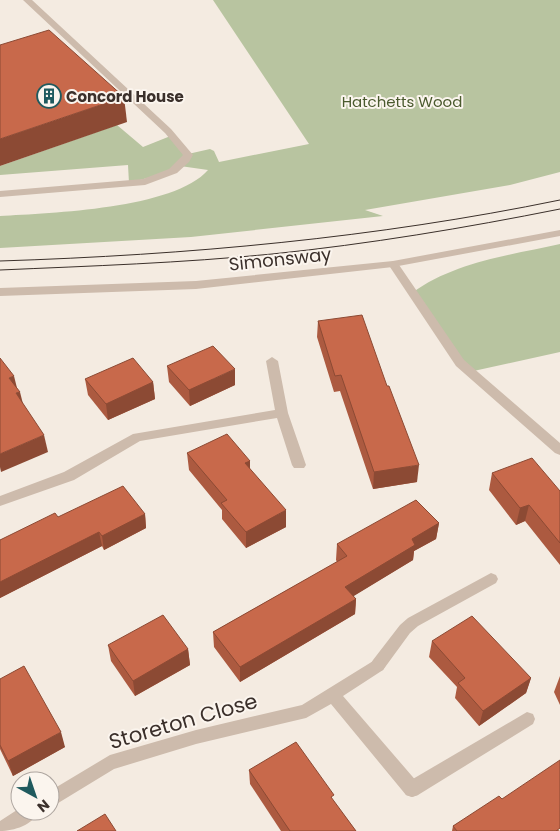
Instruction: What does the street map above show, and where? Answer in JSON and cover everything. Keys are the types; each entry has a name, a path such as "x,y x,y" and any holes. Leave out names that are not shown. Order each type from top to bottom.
{"street":[{"path":"0,194 145,182 173,171 186,160 188,155 168,131 27,0"},
{"name":"Simonsway","path":"0,292 196,286 393,264 560,233"},
{"path":"393,264 460,363 560,450"},
{"path":"272,361 282,413 300,465"},
{"path":"0,501 69,476 137,437 282,413"},
{"name":"Storeton Close","path":"60,794 110,763 196,736 306,711 378,665 405,629 413,622 491,579"},
{"path":"333,694 412,789 527,719"},
{"path":"0,830 15,821"}],"green space":[{"name":"Hatchetts Wood","path":"213,0 560,0 560,172 510,185 365,210 383,216 191,237 0,248 0,216 79,210 141,201 168,193 191,183 208,170 180,166 173,171 129,183 128,165 0,175 0,166 117,125 143,147 173,135 188,154 210,149 214,151 219,162 309,144"},
{"path":"560,244 560,352 469,372 412,293 428,282 464,267 503,256"}],"building":[{"name":"Concord House","path":"49,30 124,97 0,139 0,45"},
{"path":"362,315 387,386 389,386 419,465 374,472 341,375 335,376 318,321"},
{"path":"213,346 235,369 189,390 167,366"},
{"path":"0,358 14,376 9,378 20,392 16,393 44,435 0,454"},
{"path":"133,358 153,382 106,404 85,379"},
{"path":"227,434 250,461 245,463 286,510 246,532 221,503 227,500 187,453"},
{"path":"532,458 560,491 560,543 529,505 520,508 492,473"},
{"path":"123,486 145,514 102,536 99,532 0,582 0,540 55,513 58,517"},
{"path":"416,500 439,523 412,539 415,545 345,587 356,599 240,667 213,632 347,556 337,544"},
{"path":"163,615 188,649 133,681 108,645"},
{"path":"472,616 531,678 483,711 458,683 465,678 432,641"},
{"path":"24,666 61,732 8,761 0,745 0,679"},
{"path":"296,742 334,795 331,797 356,831 290,831 249,770"},
{"path":"560,760 560,828 556,831 457,831 453,826 499,796 502,799"},
{"path":"105,814 116,831 77,831"}],"tram line":[{"path":"0,261 141,254 281,242 421,225 560,200"},
{"path":"0,270 102,266 272,254 417,235 560,209"}],"place":[{"name":"Concord House","path":"49,96"}]}
